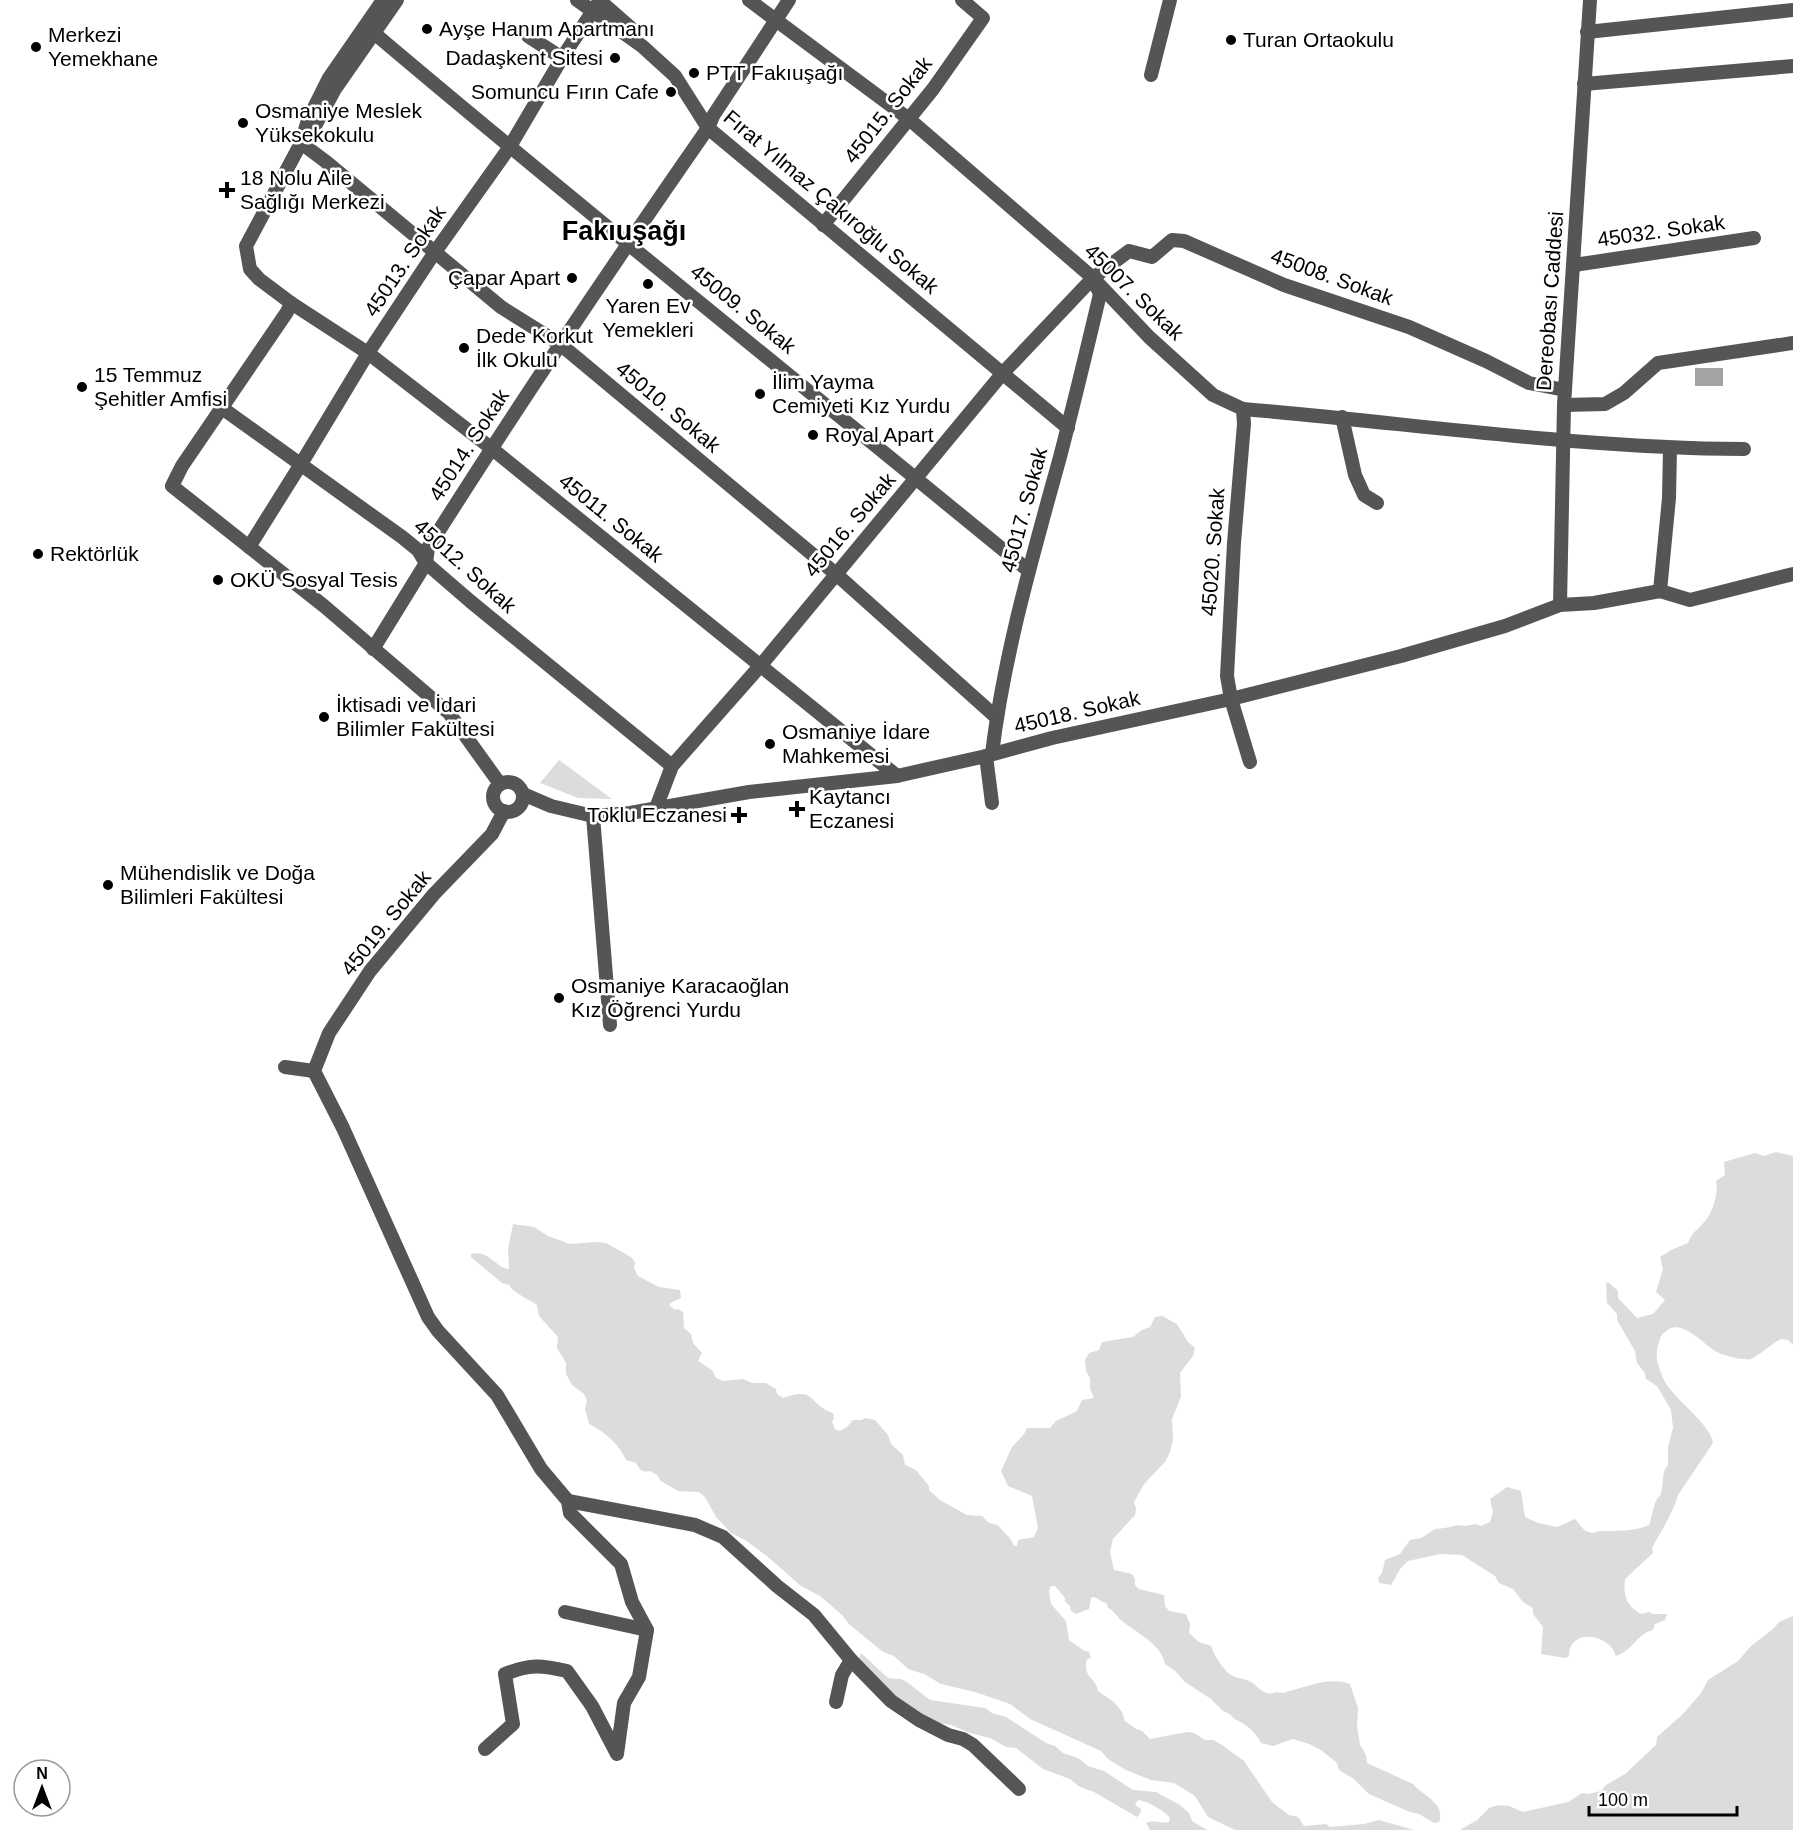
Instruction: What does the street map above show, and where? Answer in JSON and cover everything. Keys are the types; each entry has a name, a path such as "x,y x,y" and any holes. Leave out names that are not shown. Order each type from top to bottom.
{"street":[{"path":"301,143 308,120 329,78 383,0"},
{"path":"301,143 309,135 335,89 398,0"},
{"name":"Fırat Yılmaz Çakıroğlu Sokak","path":"577,0 598,3 645,40 686,81 710,122 823,225 1068,428"},
{"name":"45007. Sokak","path":"749,0 909,119 1094,278 1149,337 1213,395 1243,409 1670,449 1744,449"},
{"name":"45014. Sokak","path":"373,649 426,563 428,548 491,448 789,0"},
{"name":"45015. Sokak","path":"823,225 909,119 983,18 962,0"},
{"path":"1151,75 1170,0"},
{"name":"Dereobası Caddesi","path":"1560,605 1562,440 1590,0"},
{"name":"45013. Sokak","path":"249,547 368,353 435,252 509,148 562,58 598,3"},
{"path":"1587,32 1793,10"},
{"name":"45009. Sokak","path":"374,33 509,148 1029,571"},
{"path":"528,36 562,58"},
{"path":"1584,84 1793,66"},
{"name":"45010. Sokak","path":"301,143 325,160 501,307 560,344 836,574 996,717"},
{"name":"45011. Sokak","path":"301,143 246,246 250,269 291,303 368,353 491,448 897,776"},
{"name":"45032. Sokak","path":"1574,265 1754,238"},
{"name":"45008. Sokak","path":"1094,278 1129,251 1152,257 1172,240 1184,241 1284,285 1409,327 1486,361 1528,383 1565,390"},
{"name":"45016. Sokak","path":"656,808 672,766 761,665 1002,374 1094,278"},
{"name":"45017. Sokak","path":"992,803 989,755 996,717 1029,571 1068,428 1100,294 1094,278"},
{"path":"291,303 182,465 172,486 324,606 449,713 500,784"},
{"path":"1564,405 1605,404 1624,393 1658,363 1793,343"},
{"name":"45012. Sokak","path":"222,408 402,537 418,550 426,563 527,649 672,766"},
{"name":"45020. Sokak","path":"1243,409 1245,424 1234,543 1227,676 1231,699 1250,762"},
{"path":"1342,417 1354,475 1364,495 1377,503"},
{"path":"1670,449 1669,498 1660,591 1690,600 1793,574"},
{"name":"45018. Sokak","path":"523,795 551,806 593,816 749,792 897,776 1052,738 1231,699 1401,656 1505,626 1560,605 1594,603 1660,591"},
{"path":"504,782 514,783 523,795 523,800 514,811 504,811 496,806 493,797 496,788 504,782"},
{"name":"45019. Sokak","path":"314,1071 329,1033 370,971 434,894 492,834 504,811"},
{"path":"593,816 610,1025"},
{"path":"285,1067 314,1071 343,1128 428,1317 497,1395 541,1469 568,1501 570,1514 621,1564 632,1602 647,1630 639,1677 624,1703 617,1754 592,1706 567,1671 526,1666 505,1674 513,1724 485,1749"},
{"path":"568,1501 695,1525 723,1537 814,1615 851,1660 891,1701 919,1720 948,1735 973,1744 1019,1789"},
{"path":"565,1612 647,1630"},
{"path":"836,1702 842,1675 851,1660"}],"shaded area":[{"path":"1695,368 1723,368 1723,386 1695,386"},
{"path":"559,760 612,799 578,798 540,783"},
{"path":"1776,1152 1793,1156 1793,1345 1788,1340 1781,1339 1751,1359 1738,1358 1718,1353 1687,1330 1675,1327 1662,1334 1658,1345 1657,1359 1663,1378 1674,1394 1705,1428 1713,1443 1678,1495 1652,1548 1653,1553 1625,1579 1625,1595 1632,1608 1642,1614 1649,1612 1667,1614 1665,1620 1655,1624 1653,1630 1642,1635 1627,1650 1616,1656 1606,1642 1590,1637 1575,1641 1569,1656 1565,1658 1541,1654 1543,1627 1533,1614 1533,1608 1523,1602 1513,1589 1499,1583 1495,1576 1462,1555 1440,1554 1408,1561 1400,1569 1391,1585 1379,1583 1378,1578 1382,1573 1385,1560 1400,1554 1410,1540 1421,1538 1435,1529 1458,1525 1481,1526 1490,1522 1493,1512 1490,1499 1507,1487 1521,1491 1525,1517 1538,1523 1557,1527 1575,1519 1585,1530 1593,1533 1634,1529 1650,1524 1655,1502 1661,1493 1664,1471 1668,1465 1668,1447 1673,1428 1671,1410 1657,1386 1646,1379 1645,1373 1637,1363 1635,1351 1617,1320 1617,1314 1607,1303 1606,1283 1608,1282 1618,1291 1618,1298 1637,1318 1653,1314 1665,1300 1656,1292 1663,1269 1660,1257 1688,1243 1708,1217 1715,1200 1716,1181 1725,1175 1724,1162 1755,1153 1764,1156"},
{"path":"513,1224 534,1227 548,1236 570,1244 606,1243 631,1257 635,1262 634,1268 638,1276 659,1287 680,1290 681,1298 669,1305 683,1312 684,1328 691,1334 693,1343 702,1353 698,1361 712,1370 716,1378 723,1381 743,1379 752,1383 766,1383 776,1389 777,1394 783,1398 807,1395 833,1413 832,1422 835,1429 840,1431 853,1420 865,1418 875,1420 888,1435 891,1444 903,1455 905,1465 916,1470 929,1486 929,1490 940,1500 967,1515 982,1516 989,1523 998,1525 1011,1539 1014,1546 1017,1546 1018,1540 1034,1537 1038,1528 1032,1496 1008,1486 1001,1471 1012,1447 1027,1428 1050,1428 1056,1421 1077,1411 1082,1400 1094,1398 1090,1389 1090,1378 1086,1371 1085,1360 1089,1353 1099,1350 1102,1342 1133,1337 1150,1327 1155,1317 1162,1316 1177,1324 1188,1342 1195,1348 1193,1356 1180,1373 1181,1397 1172,1419 1173,1440 1170,1452 1165,1462 1144,1484 1134,1502 1135,1515 1113,1539 1110,1552 1114,1570 1132,1574 1135,1585 1139,1589 1164,1595 1165,1606 1169,1611 1186,1614 1190,1624 1189,1633 1199,1642 1211,1646 1226,1671 1251,1682 1266,1693 1283,1693 1333,1681 1350,1684 1358,1708 1357,1726 1360,1745 1366,1755 1367,1763 1413,1784 1436,1805 1440,1815 1439,1822 1434,1823 1419,1814 1369,1794 1354,1779 1339,1770 1337,1763 1309,1744 1293,1739 1273,1746 1261,1743 1250,1728 1234,1719 1211,1699 1185,1682 1165,1664 1154,1645 1122,1621 1108,1608 1107,1604 1094,1597 1091,1598 1089,1609 1076,1614 1071,1611 1065,1598 1055,1586 1051,1586 1049,1591 1051,1604 1066,1621 1069,1640 1089,1652 1091,1658 1087,1659 1086,1665 1088,1674 1098,1691 1114,1702 1122,1712 1125,1721 1142,1731 1150,1739 1187,1732 1222,1745 1244,1761 1272,1802 1289,1815 1298,1817 1304,1826 1326,1824 1330,1827 1364,1824 1379,1820 1414,1830 1235,1830 1208,1817 1195,1796 1174,1783 1151,1780 1126,1770 1108,1759 1101,1751 1030,1719 1010,1704 941,1684 924,1674 908,1669 894,1656 883,1652 849,1624 820,1596 801,1586 768,1557 731,1533 716,1517 705,1497 699,1492 678,1491 661,1481 657,1475 650,1471 645,1472 636,1463 626,1460 611,1439 589,1424 585,1409 587,1400 584,1394 572,1385 566,1374 566,1363 557,1348 558,1337 539,1316 537,1305 509,1285 502,1283 471,1257 471,1254 482,1254 509,1269 508,1249"},
{"path":"1793,1616 1793,1830 1460,1830 1477,1820 1489,1808 1498,1805 1509,1806 1523,1812 1568,1802 1582,1793 1601,1791 1606,1785 1625,1774 1656,1745 1657,1737 1684,1713 1701,1693 1708,1680 1738,1661 1751,1646 1779,1622"},
{"path":"861,1653 888,1678 907,1682 930,1700 985,1708 992,1713 1006,1717 1063,1753 1078,1758 1088,1766 1104,1771 1133,1790 1156,1792 1180,1805 1189,1813 1192,1821 1207,1830 1150,1830 1146,1823 1169,1822 1170,1818 1150,1804 1138,1800 1135,1805 1141,1809 1141,1812 1137,1817 1094,1792 1080,1787 1070,1779 1043,1769 1016,1748 1006,1747 990,1738 951,1725 929,1721 910,1706 896,1699 865,1668 859,1658"}],"place":[{"name":"Ayşe Hanım Apartmanı","path":"427,29"},
{"name":"Turan Ortaokulu","path":"1231,40"},
{"name":"Merkezi Yemekhane","path":"36,47"},
{"name":"Dadaşkent Sitesi","path":"615,58"},
{"name":"PTT Fakıuşağı","path":"694,73"},
{"name":"Somuncu Fırın Cafe","path":"671,92"},
{"name":"Osmaniye Meslek Yüksekokulu","path":"243,123"},
{"name":"18 Nolu Aile Sağlığı Merkezi","path":"227,190"},
{"name":"Çapar Apart","path":"572,278"},
{"name":"Yaren Ev Yemekleri","path":"648,284"},
{"name":"Dede Korkut İlk Okulu","path":"464,348"},
{"name":"15 Temmuz Şehitler Amfisi","path":"82,387"},
{"name":"İlim Yayma Cemiyeti Kız Yurdu","path":"760,394"},
{"name":"Royal Apart","path":"813,435"},
{"name":"Rektörlük","path":"38,554"},
{"name":"OKÜ Sosyal Tesis","path":"218,580"},
{"name":"İktisadi ve İdari Bilimler Fakültesi","path":"324,717"},
{"name":"Osmaniye İdare Mahkemesi","path":"770,744"},
{"name":"Kaytancı Eczanesi","path":"797,809"},
{"name":"Toklu Eczanesi","path":"739,815"},
{"name":"Mühendislik ve Doğa Bilimleri Fakültesi","path":"108,885"},
{"name":"Osmaniye Karacaoğlan Kız Öğrenci Yurdu","path":"559,998"}],"district":[{"name":"Fakıuşağı","path":"624,231"}]}
